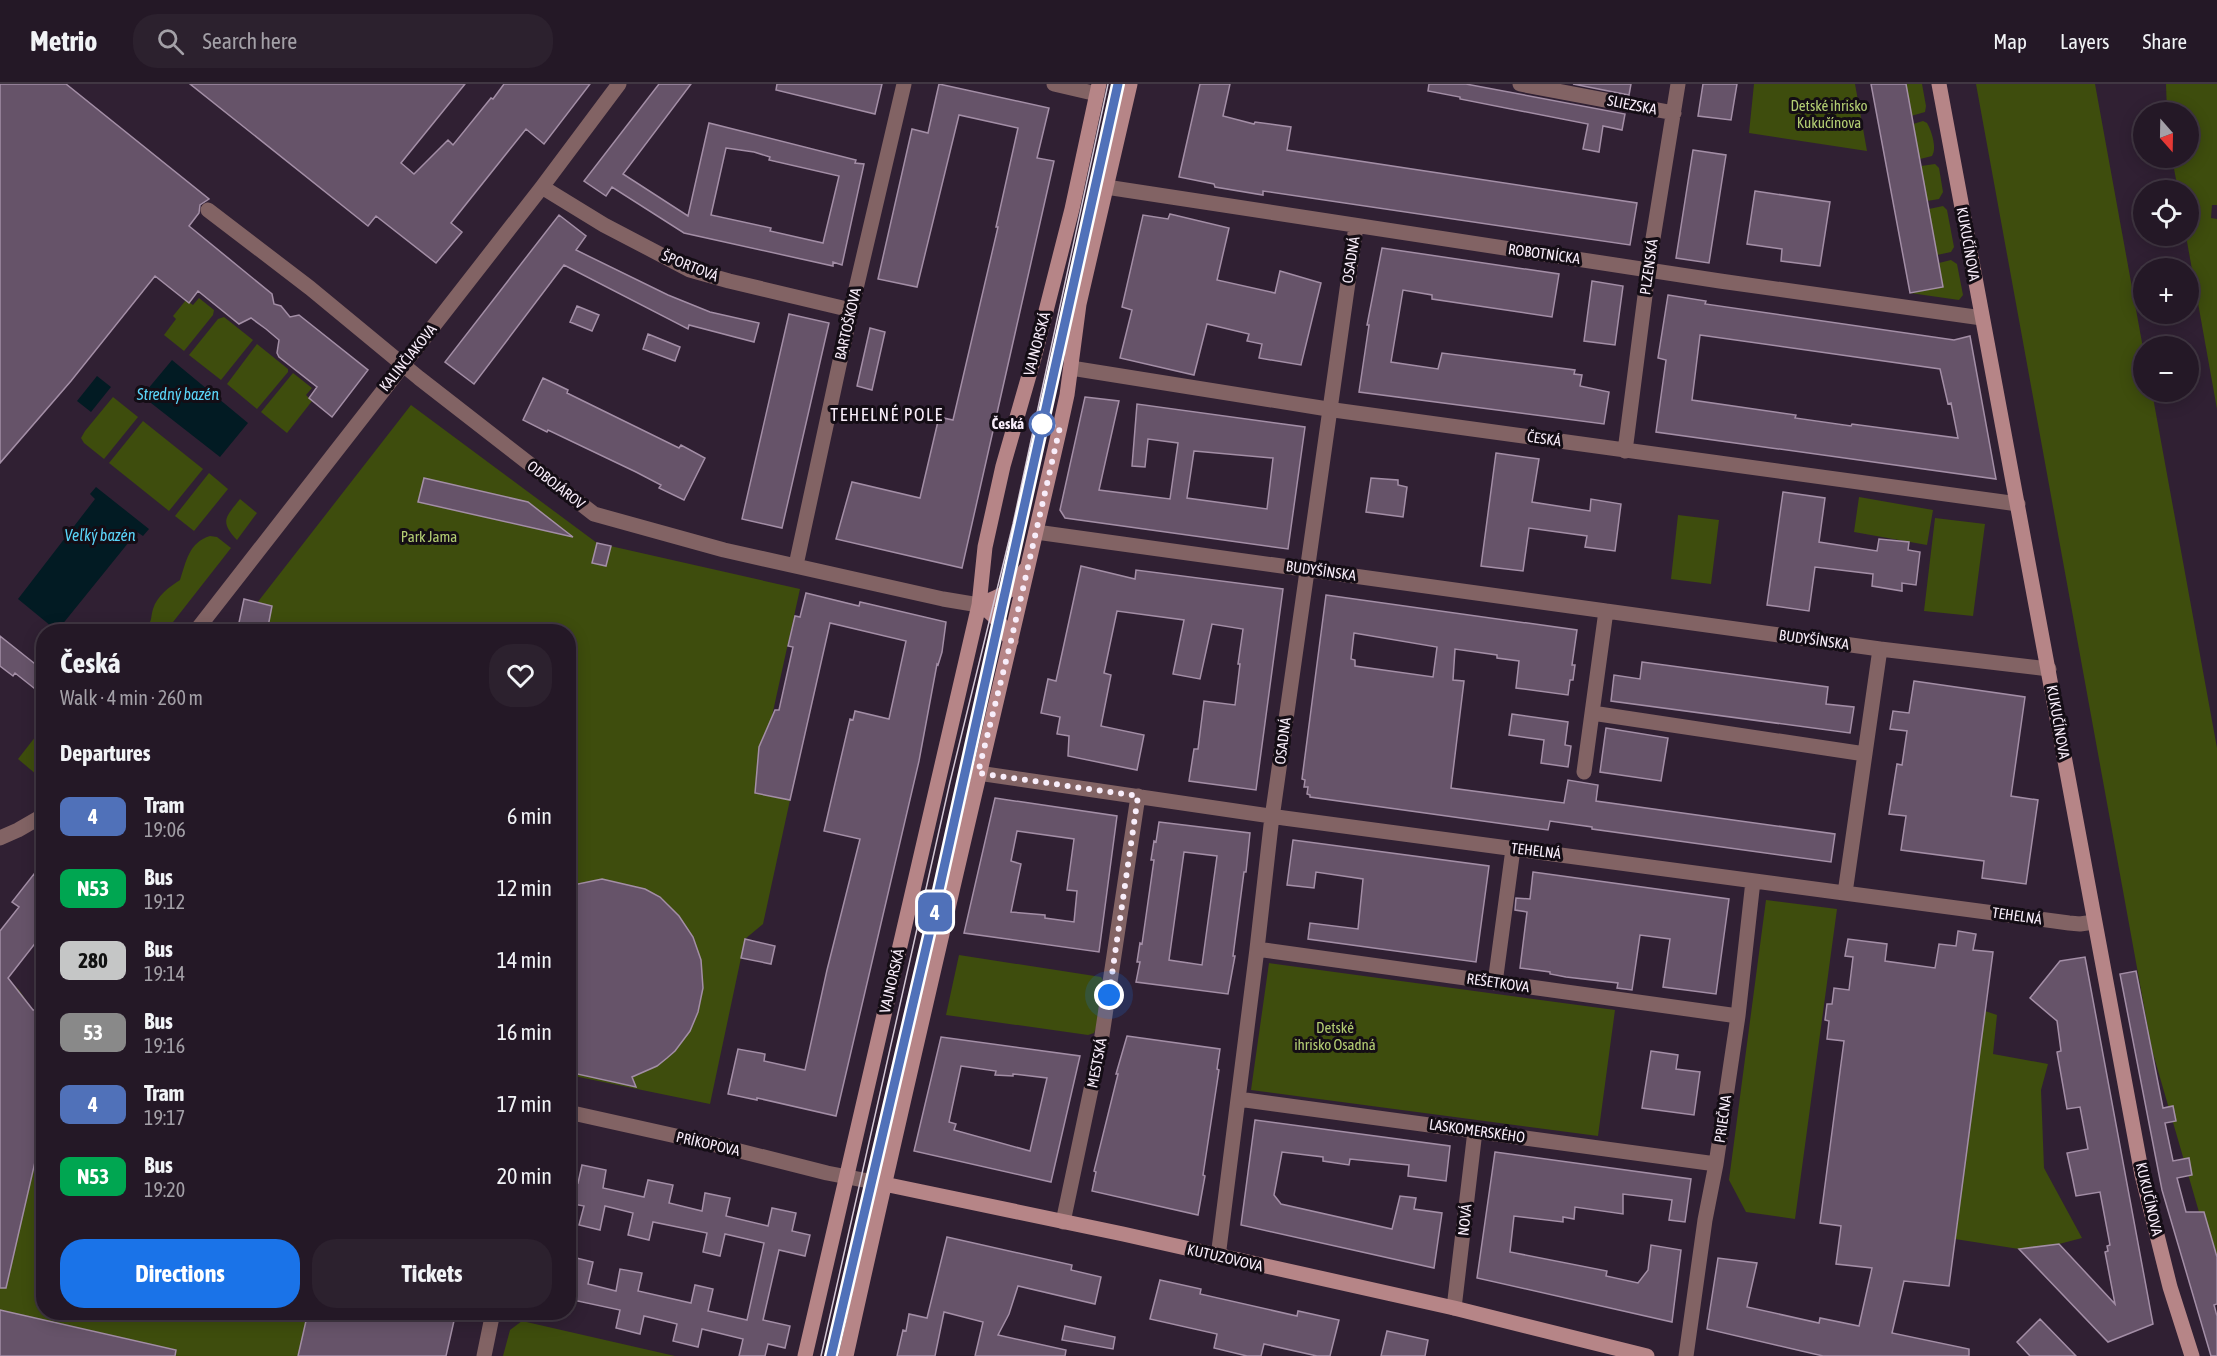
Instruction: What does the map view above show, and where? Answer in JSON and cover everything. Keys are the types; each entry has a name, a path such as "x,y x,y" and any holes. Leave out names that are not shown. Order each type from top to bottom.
{"main road":[{"path":"846,1356 978,773 1063,417 1080,304 1130,84"},
{"name":"KUKUČÍNOVA","path":"1939,84 2142,1175 2170,1287 2192,1356"},
{"name":"VAJNORSKÁ","path":"805,1356 979,605 985,547 1003,466 1034,358 1072,209 1098,89"},
{"path":"979,605 1018,584 1031,557"},
{"path":"979,605 999,620 1011,641"},
{"name":"KUTUZOVOVA","path":"884,1184 1454,1308 1647,1356"}],"street":[{"name":"KALINČIAKOVA","path":"201,624 542,187 619,84"},
{"name":"BARTOŠKOVA","path":"796,566 851,310 904,84"},
{"path":"1054,84 1098,89"},
{"name":"SLIEZSKA","path":"1520,84 1674,113"},
{"name":"PLZENSKÁ","path":"1624,451 1648,270 1678,84"},
{"name":"ŠPORTOVÁ","path":"542,187 604,225 690,270 851,310"},
{"name":"ROBOTNÍCKA","path":"1106,187 1648,270 1982,318"},
{"name":"ODBOJÁROV","path":"208,210 310,288 594,514 724,550 979,605"},
{"name":"OSADNÁ","path":"1218,1257 1273,815 1356,226"},
{"name":"ČESKÁ","path":"1071,368 1329,409 2018,504"},
{"name":"BUDYŠÍNSKA","path":"1036,532 1880,649 2049,669"},
{"path":"1584,772 1606,611"},
{"path":"1845,893 1880,649"},
{"path":"1592,713 1865,754"},
{"name":"TEHELNÁ","path":"978,773 1753,881 2069,923 2094,922"},
{"name":"MESTSKÁ","path":"1064,1222 1101,1042 1138,796"},
{"path":"0,838 36,820"},
{"path":"1495,983 1514,849"},
{"name":"PRIEČNA","path":"1686,1356 1738,1016 1753,881"},
{"name":"REŠETKOVA","path":"1257,949 1738,1016"},
{"name":"LASKOMERSKÉHO","path":"1238,1099 1716,1164"},
{"name":"PRÍKOPOVA","path":"576,1114 846,1177"},
{"name":"NOVÁ","path":"1454,1308 1474,1131"},
{"name":"KUTUZOVOVA","path":"846,1177 884,1184"},
{"path":"484,1356 491,1320"}],"green space":[{"name":"Detské ihrisko Kukučínova","path":"1754,84 1855,84 1867,151 1749,133"},
{"path":"1906,84 1922,84 1925,112 1911,116"},
{"path":"1976,84 2095,84 2133,293 2133,324 2139,324 2141,336 2133,336 2133,402 2154,402 2217,748 2217,1274 2152,1050"},
{"path":"2166,84 2217,84 2217,205 2212,205 2211,218 2217,219 2217,409 2199,309 2199,258 2190,258 2188,246 2199,246 2199,180 2176,180 2174,168 2199,168 2199,102 2167,102"},
{"path":"1923,121 1927,123 1931,131 1934,149 1932,156 1920,159 1913,124"},
{"path":"1935,164 1939,168 1943,192 1939,199 1927,201 1921,166"},
{"path":"1943,206 1947,210 1954,247 1951,252 1937,255 1929,209"},
{"path":"1951,260 1957,264 1963,295 1959,300 1910,293 1943,287 1939,263"},
{"path":"199,298 214,310 213,315 184,351 164,335 176,319 173,316 186,300 193,305"},
{"path":"224,317 253,340 221,380 189,355 218,319"},
{"path":"257,344 288,369 288,372 257,409 227,384"},
{"path":"293,373 312,388 306,395 312,401 287,433 261,412"},
{"path":"113,397 138,417 104,459 81,438"},
{"name":"Park Jama","path":"411,405 597,543 800,589 755,793 790,800 763,924 745,939 710,1104 576,1076 576,624 268,624 272,607 257,603"},
{"path":"143,421 203,469 169,511 109,463"},
{"path":"209,473 228,489 194,531 175,516"},
{"path":"1859,497 1933,510 1927,545 1854,532"},
{"path":"240,499 257,513 237,540 231,534 226,519"},
{"path":"1678,515 1719,520 1711,584 1671,579"},
{"path":"1935,518 1985,524 1973,616 1924,611"},
{"path":"210,536 217,537 231,548 171,624 149,624 157,600 180,580 193,548"},
{"path":"36,736 36,774 18,759"},
{"path":"1766,900 1837,909 1795,1219 1746,1212 1729,1180"},
{"path":"959,955 1101,977 1104,982 1094,1033 1088,1035 946,1015"},
{"name":"Detské ihrisko Osadná","path":"1269,963 1615,1010 1598,1136 1251,1090"},
{"path":"0,972 19,990 33,1010 36,1010 36,1320 454,1320 446,1356 0,1356"},
{"path":"1985,1011 1997,1015 1993,1054 2048,1064 2041,1090 2044,1168 2082,1238 2059,1244 2019,1249 1955,1239"},
{"path":"522,1321 675,1356 503,1356 510,1330"}],"water":[{"name":"Stredný bazén","path":"172,360 248,423 220,457 142,396"},
{"path":"97,376 111,387 91,412 77,401"},
{"name":"Veľký bazén","path":"96,487 149,529 143,536 137,532 63,624 48,624 18,599 95,499 90,494"}],"building":[{"path":"0,84 66,84 209,199 200,205 199,213 189,226 272,294 274,304 281,306 290,317 299,315 368,370 332,417 309,398 317,387 279,357 277,353 279,340 266,329 251,318 239,324 198,291 189,303 155,276 71,381 0,463"},
{"path":"190,84 465,84 401,163 414,174 448,140 453,145 504,84 590,84 544,144 526,129 451,223 462,232 436,263 376,216 368,226"},
{"path":"659,84 691,84 623,174 688,216 709,123 856,160 855,163 864,164 842,265 833,262 833,266 684,233 612,187 606,196 584,181","holes":["726,148 770,157 769,160 839,176 823,243 770,231 771,228 711,215"]},
{"path":"777,84 882,84 875,114 776,90"},
{"path":"939,84 1049,108 1037,158 1054,161 962,568 836,539 852,482 920,498 939,417 953,420 998,227 996,227 1018,128 959,115 917,287 878,279 912,129 928,133"},
{"path":"1200,84 1230,84 1223,116 1254,124 1255,122 1291,127 1287,150 1637,203 1630,245 1263,191 1263,195 1215,187 1214,184 1179,177"},
{"path":"1429,84 1466,84 1625,114 1622,130 1603,126 1599,152 1583,149 1588,124 1428,91"},
{"path":"1573,84 1631,84 1629,95"},
{"path":"1703,84 1737,84 1731,120 1698,116"},
{"path":"1871,84 1906,84 1943,287 1910,293"},
{"path":"1693,150 1726,155 1709,263 1676,258"},
{"path":"1755,191 1830,202 1820,266 1781,261 1782,249 1747,244"},
{"path":"1170,214 1229,228 1217,280 1275,293 1280,271 1321,283 1301,365 1259,358 1262,344 1247,341 1249,334 1207,324 1194,375 1120,358 1132,310 1122,307 1143,215 1168,219"},
{"path":"559,215 586,236 576,250 668,295 710,312 759,323 754,342 689,325 688,329 564,265 474,384 445,362"},
{"path":"1382,248 1559,274 1552,317 1432,299 1432,295 1403,290 1391,362 1438,369 1442,353 1575,370 1574,374 1582,375 1580,386 1609,392 1604,424 1359,392 1369,325 1367,325"},
{"path":"1592,281 1623,286 1615,345 1584,341"},
{"path":"1668,295 1706,301 1705,304 1954,340 1970,336 1996,479 1656,432 1666,360 1658,358","holes":["1700,335 1940,369 1948,404 1951,403 1958,438 1852,424 1851,426 1795,418 1796,415 1692,400"]},
{"path":"577,306 599,315 592,331 570,322"},
{"path":"789,314 829,323 782,528 742,519"},
{"path":"870,328 885,332 872,390 857,386"},
{"path":"648,334 680,347 675,361 643,349"},
{"path":"543,378 568,390 567,393 679,448 681,445 705,458 684,500 659,488 661,485 636,472 523,420"},
{"path":"1085,397 1119,401 1099,490 1170,499 1178,443 1148,439 1145,467 1132,466 1137,404 1305,427 1288,549 1065,518 1060,510","holes":["1194,451 1273,458 1267,509 1187,498"]},
{"path":"1496,453 1539,459 1532,502 1590,511 1591,499 1621,504 1615,551 1585,547 1587,536 1529,528 1523,571 1481,566"},
{"path":"424,478 528,502 573,537 418,502"},
{"path":"1371,478 1398,480 1398,485 1407,487 1403,517 1366,512"},
{"path":"1783,492 1825,498 1819,542 1877,551 1879,539 1909,542 1908,550 1920,552 1916,585 1902,583 1902,591 1872,586 1873,574 1815,567 1809,611 1767,605"},
{"path":"597,543 611,546 606,566 592,563"},
{"path":"1081,566 1135,579 1136,570 1283,589 1256,790 1189,781 1194,749 1198,749 1204,701 1235,705 1243,629 1212,624 1200,679 1173,674 1184,620 1117,611 1104,673 1111,675 1101,726 1144,735 1137,770 1068,756 1069,736 1057,734 1060,717 1041,713 1048,679 1056,681"},
{"path":"806,593 859,606 860,602 946,622 919,761 836,1116 757,1098 757,1100 728,1094 738,1049 765,1054 764,1061 805,1070 860,839 824,831 850,719 853,720 855,711 889,719 906,641 830,623 790,800 755,793 759,747 775,710 779,710 793,647 788,646 795,616 800,617"},
{"path":"1326,595 1577,630 1572,665 1575,665 1573,680 1570,680 1568,695 1516,688 1519,661 1497,658 1497,655 1455,649 1453,680 1464,681 1451,788 1564,803 1568,780 1598,785 1596,801 1835,834 1831,862 1592,829 1592,827 1550,821 1548,830 1310,797 1307,794 1308,787 1304,787 1305,780 1302,779","holes":["1354,633 1437,647 1433,677 1355,666 1355,660 1351,659"]},
{"path":"244,599 272,606 269,624 239,624"},
{"path":"0,636 36,665 36,690 15,673 13,676 0,666"},
{"path":"1642,662 1828,687 1826,704 1854,707 1850,733 1611,701 1614,675 1640,679"},
{"path":"1914,681 2025,697 2011,796 2038,800 2026,884 1982,878 1984,861 1901,850 1906,816 1889,814 1897,764 1902,765 1907,731 1890,729 1893,711 1909,713"},
{"path":"1512,714 1568,722 1565,745 1571,746 1568,767 1541,763 1544,740 1509,735"},
{"path":"1606,728 1668,738 1661,781 1600,772"},
{"path":"995,798 1117,816 1099,952 964,933","holes":["1017,831 1074,839 1067,890 1077,891 1074,922 1045,918 1045,915 1011,912 1021,864 1011,861"]},
{"path":"1159,822 1250,833 1228,994 1136,982 1140,962 1137,962 1140,943 1142,944 1154,860 1151,860 1154,841 1156,842","holes":["1184,852 1217,856 1202,965 1169,960"]},
{"path":"1293,840 1489,866 1476,962 1308,939 1310,923 1358,929 1363,879 1316,872 1314,888 1287,885"},
{"path":"1533,872 1729,899 1716,994 1663,987 1670,939 1640,935 1632,990 1617,988 1618,983 1566,977 1550,974 1550,972 1520,968 1527,912 1515,910 1516,898 1530,899"},
{"path":"34,874 36,876 36,942 8,978 33,1010 36,1010 36,1158 6,1288 0,1288 0,931 19,907 12,902"},
{"path":"602,879 645,889 660,897 679,916 693,937 701,960 703,988 698,1012 690,1031 675,1051 657,1066 632,1077 636,1087 576,1074 576,884"},
{"path":"1958,931 1976,934 1973,950 1993,952 1949,1286 1904,1281 1892,1333 1969,1349 1969,1356 1823,1356 1707,1329 1718,1258 1757,1263 1747,1307 1819,1323 1820,1318 1859,1326 1872,1268 1836,1264 1841,1226 1820,1223 1844,1041 1827,1039 1829,1021 1825,1020 1827,1004 1832,1004 1834,988 1849,990 1853,957 1845,956 1848,939 1887,944 1885,961 1935,968 1939,944 1956,946"},
{"path":"745,939 775,946 771,964 741,958"},
{"path":"2085,957 2153,1324 2108,1342 2019,1249 2059,1244 2115,1304 2105,1252 2108,1251 2107,1246 2110,1245 2100,1192 2076,1196 2067,1153 2088,1149 2080,1107 2067,1109 2057,1052 2061,1051 2057,1021 2030,998 2060,961"},
{"path":"2136,971 2163,1108 2173,1106 2176,1121 2165,1123 2173,1161 2189,1158 2192,1175 2177,1178 2186,1212 2204,1212 2217,1257 2217,1304 2214,1305 2217,1316 2217,1356 2211,1356 2162,1190 2120,974"},
{"path":"1127,1036 1220,1049 1217,1069 1219,1070 1203,1175 1205,1176 1198,1215 1092,1191 1096,1172 1094,1171"},
{"path":"941,1037 1080,1056 1051,1182 914,1151","holes":["961,1066 996,1071 995,1075 1013,1076 1013,1074 1047,1078 1030,1151 954,1130 956,1124 949,1122"]},
{"path":"1651,1051 1678,1055 1676,1069 1700,1072 1694,1115 1642,1108"},
{"path":"1255,1120 1450,1146 1446,1181 1408,1176 1409,1165 1350,1159 1349,1165 1323,1161 1323,1157 1282,1152 1274,1195 1281,1204 1392,1229 1400,1196 1416,1198 1414,1209 1442,1213 1434,1268 1241,1225"},
{"path":"1495,1152 1691,1179 1685,1222 1669,1220 1672,1200 1623,1194 1623,1214 1575,1207 1574,1219 1563,1217 1563,1222 1514,1216 1510,1252 1607,1271 1606,1276 1638,1283 1648,1270 1651,1245 1681,1250 1672,1322 1477,1278"},
{"path":"582,1165 606,1170 603,1188 644,1197 648,1180 673,1185 669,1203 702,1211 705,1193 730,1198 726,1216 768,1226 772,1208 796,1213 792,1231 810,1235 805,1256 779,1250 763,1320 790,1326 785,1348 768,1344 765,1356 739,1356 743,1339 702,1329 698,1347 673,1341 677,1324 644,1316 640,1334 616,1328 620,1310 576,1301 576,1258 593,1262 588,1284 616,1291 620,1269 642,1273 638,1291 691,1303 695,1285 713,1289 708,1311 747,1320 764,1243 725,1234 720,1256 703,1252 707,1233 653,1222 649,1240 628,1235 633,1213 605,1206 600,1230 579,1225 584,1206 576,1204 576,1182 578,1183"},
{"path":"947,1237 1072,1265 1071,1270 1101,1277 1095,1304 1018,1286 1009,1314 998,1335 1066,1350 1065,1356 975,1356 983,1322 944,1312 935,1356 897,1356 909,1314 927,1318"},
{"path":"1160,1280 1201,1289 1200,1294 1297,1316 1298,1311 1339,1320 1330,1356 1317,1356 1264,1344 1261,1356 1247,1356 1214,1348 1217,1334 1150,1319"},
{"path":"0,1310 176,1350 175,1356 0,1356"},
{"path":"2040,1319 2076,1356 2030,1356 2017,1342"},
{"path":"306,1320 454,1320 446,1356 298,1356"},
{"path":"1065,1326 1115,1337 1113,1349 1062,1340"},
{"path":"1387,1331 1428,1340 1425,1356 1381,1356"}],"tram line":[{"path":"821,1356 950,782 1013,524 1108,84"},
{"path":"1105,139 1118,84"},
{"name":"4","path":"831,1356 929,935 1118,84"},
{"path":"831,1356 996,634"}],"place":[{"name":"Česká","path":"1042,424"}],"district":[{"name":"TEHELNÉ POLE","path":"887,415"}],"route":[{"path":"1042,424 1060,427 978,773 1138,796 1109,995"}]}
